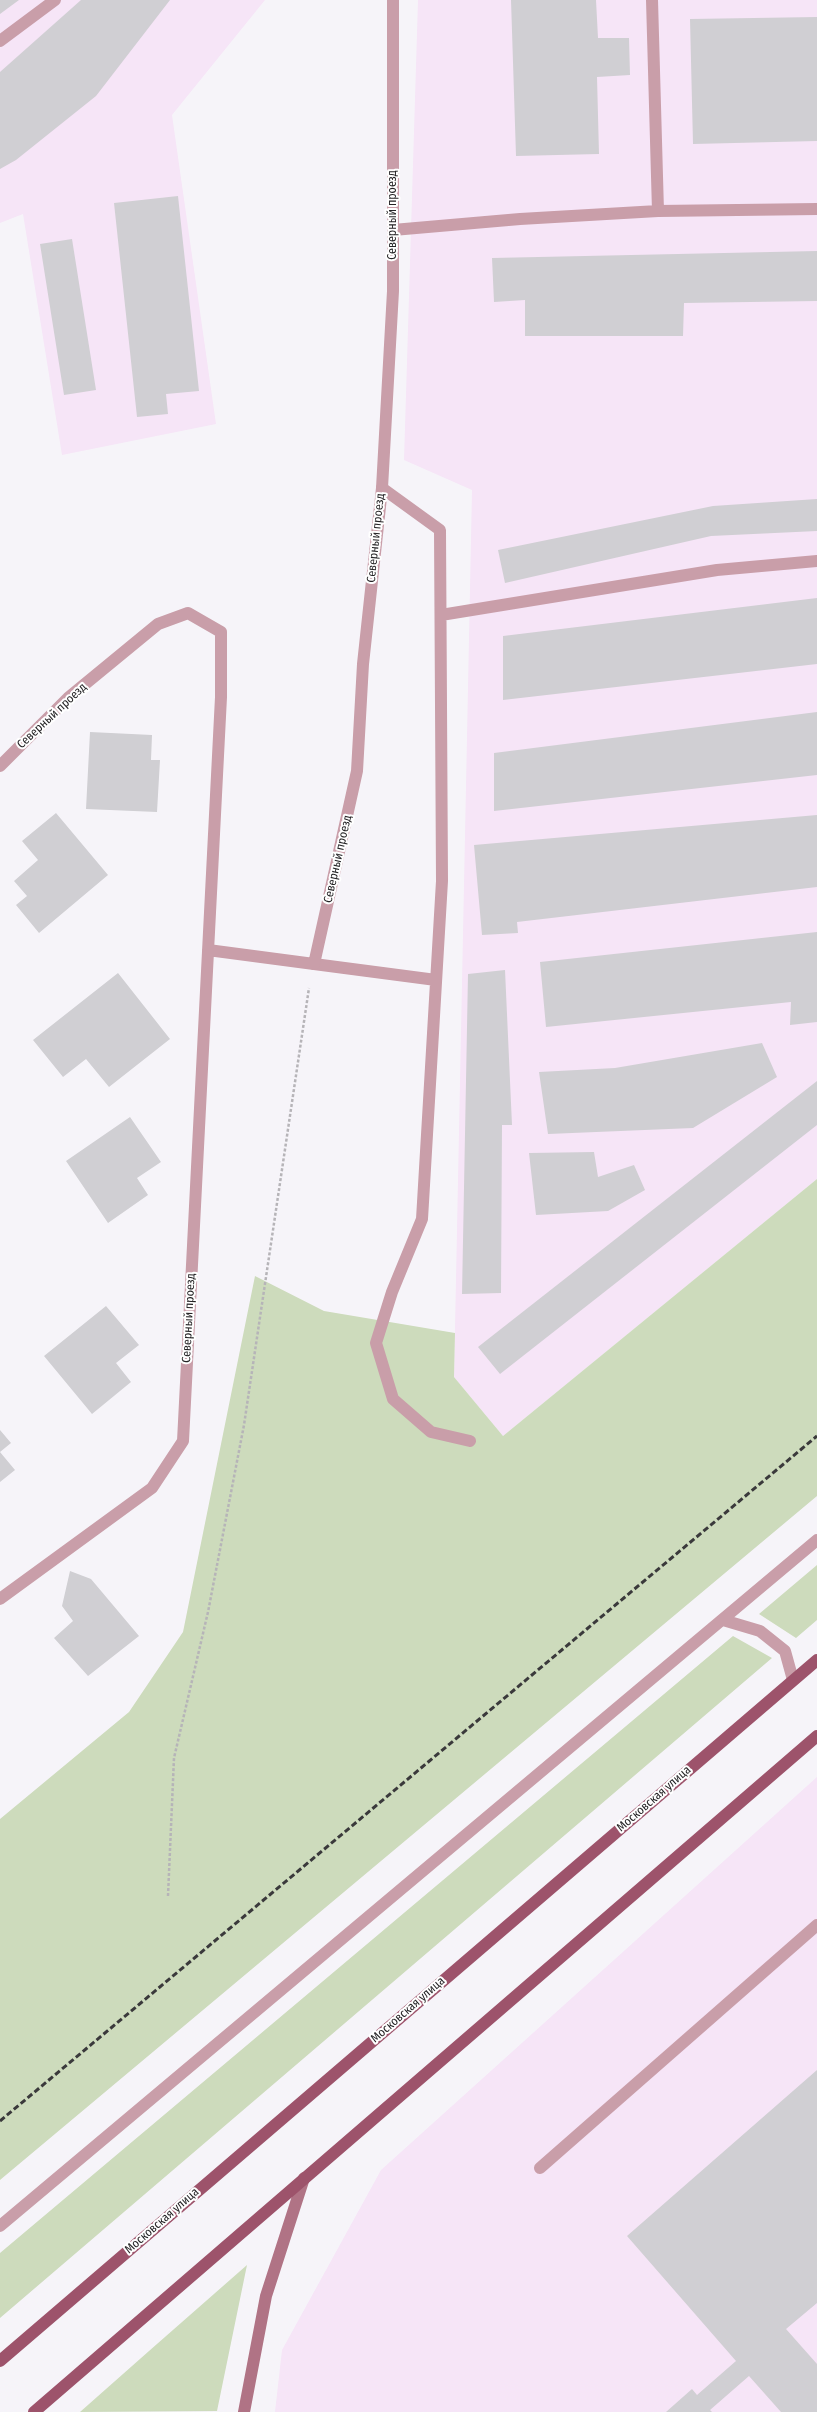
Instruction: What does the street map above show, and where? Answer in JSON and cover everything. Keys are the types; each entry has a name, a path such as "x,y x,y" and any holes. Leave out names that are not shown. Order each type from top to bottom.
{"main road":[{"name":"Московская улица","path":"0,2361 817,1660"},
{"path":"34,2412 817,1736"}],"street":[{"path":"0,41 54,0"},
{"name":"Северный проезд","path":"314,964 357,771 363,664 382,488 393,291 393,0"},
{"path":"652,0 658,211"},
{"path":"393,230 520,219 658,211 817,208"},
{"path":"382,488 440,530 442,880 422,1219 392,1292 376,1343 393,1399 432,1432 470,1442"},
{"path":"441,615 717,570 817,562"},
{"name":"Северный проезд","path":"0,766 68,698 158,624 188,613 221,632 221,697 183,1441 152,1488 0,1599"},
{"path":"208,950 436,980"},
{"path":"0,2226 817,1540"},
{"path":"723,1620 760,1631 785,1651 793,1680"},
{"path":"540,2168 817,1925"},
{"path":"236,2412 244,2407 266,2296 304,2178"}],"path":[{"path":"168,1896 174,1758 208,1612 244,1425 304,1014 314,964"}],"shaded area":[{"path":"0,0 265,0 172,115 216,424 62,455 23,214 0,223"},
{"path":"418,0 817,0 817,1179 503,1436 454,1377 472,490 404,460"},
{"path":"817,1777 817,2412 275,2412 282,2350 381,2170"}],"green space":[{"path":"817,1179 817,1496 0,2180 0,1819 129,1712 183,1632 255,1276 324,1311 455,1333 454,1377 503,1436"},
{"path":"817,1565 817,1620 796,1638 759,1614"},
{"path":"733,1636 772,1658 0,2318 0,2253"},
{"path":"247,2265 217,2411 80,2412 149,2351"}],"building":[{"path":"0,0 19,0 0,14"},
{"path":"81,0 170,0 96,96 16,160 0,169 0,72"},
{"path":"511,0 596,0 598,38 629,38 630,75 597,77 599,154 516,156"},
{"path":"817,17 817,141 693,144 690,19"},
{"path":"178,196 199,391 166,394 168,414 137,417 114,203"},
{"path":"72,239 96,390 64,395 40,244"},
{"path":"817,251 817,301 684,303 683,336 525,336 525,300 494,302 492,258"},
{"path":"817,499 817,531 711,536 505,583 498,550 713,506"},
{"path":"817,598 817,664 503,700 503,636"},
{"path":"817,712 817,775 494,811 494,753"},
{"path":"90,732 152,735 151,760 160,760 157,812 86,809"},
{"path":"56,813 108,875 39,933 16,905 27,896 14,881 38,860 22,841"},
{"path":"817,815 817,887 517,922 518,933 482,935 474,845"},
{"path":"817,932 817,1022 790,1025 791,1002 546,1027 540,962"},
{"path":"505,970 512,1125 502,1125 501,1293 462,1294 468,974"},
{"path":"118,973 170,1039 109,1087 86,1059 63,1077 33,1040"},
{"path":"762,1043 777,1077 693,1128 548,1134 539,1072 615,1068"},
{"path":"817,1081 817,1125 500,1374 478,1347"},
{"path":"130,1117 161,1162 137,1178 148,1195 108,1223 66,1161"},
{"path":"594,1152 598,1177 634,1165 645,1190 608,1211 536,1215 529,1153"},
{"path":"106,1306 139,1345 116,1363 131,1382 92,1414 44,1356"},
{"path":"0,1430 11,1443 0,1452"},
{"path":"0,1452 15,1470 0,1482"},
{"path":"70,1571 91,1579 139,1636 88,1676 54,1638 73,1621 62,1606"},
{"path":"817,2070 817,2303 786,2329 817,2364 817,2412 781,2412 749,2376 710,2410 712,2412 666,2412 692,2389 697,2395 736,2361 627,2236"}],"railway":[{"path":"0,2121 817,1436"}]}
